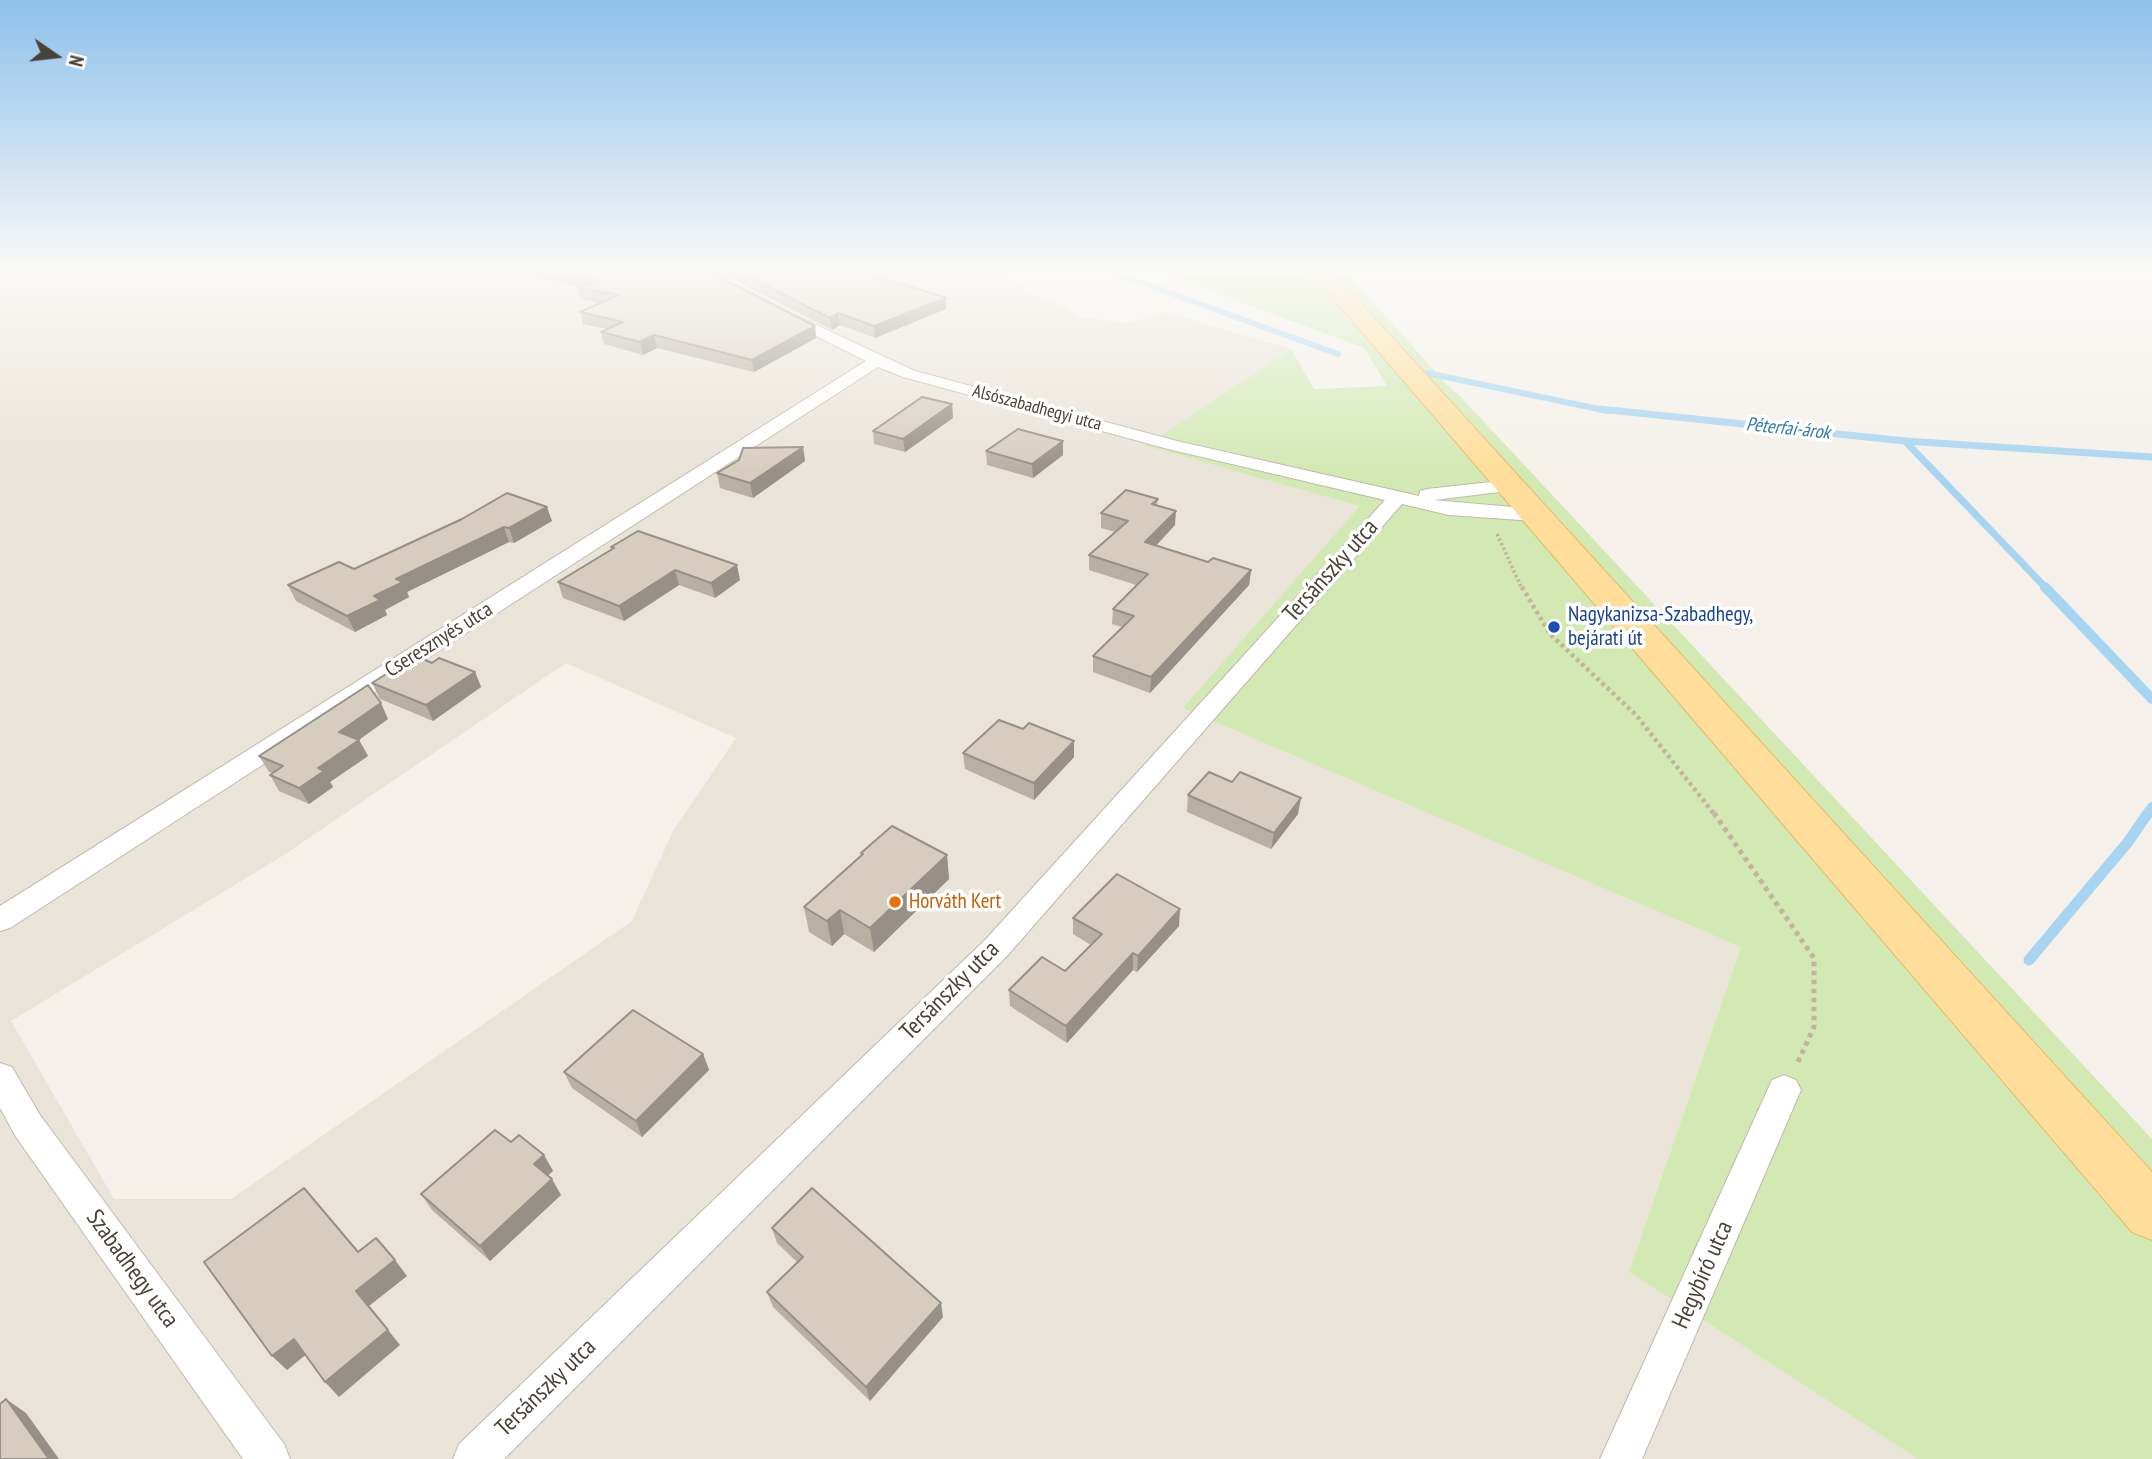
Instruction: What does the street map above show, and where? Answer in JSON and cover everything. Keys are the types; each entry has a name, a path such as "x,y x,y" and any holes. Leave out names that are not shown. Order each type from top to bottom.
{"main road":[{"path":"1377,336 2152,1213"}],"street":[{"name":"Alsószabadhegyi utca","path":"827,336 909,374 1174,445 1449,509 1535,515"},
{"name":"Cseresznyés utca","path":"0,920 877,361"},
{"name":"Alsószabadhegyi utca","path":"1399,496 1446,494 1509,486"},
{"name":"Tersánszky utca","path":"474,1459 996,947 1399,496"},
{"name":"Szabadhegy utca","path":"0,1077 28,1126 269,1459"},
{"name":"Hegybíró utca","path":"1621,1459 1784,1090"}],"path":[{"path":"1487,530 1497,534 1526,597 1550,634 1636,715 1728,831 1814,958 1814,1027 1784,1090"}],"shaded area":[{"path":"0,336 1247,336 1291,349 1147,446 1361,506 1184,708 1741,947 1629,1272 1918,1459 0,1459","holes":["566,663 736,738 673,831 632,921 231,1199 114,1199 11,1021 284,855"]}],"green space":[{"path":"1332,336 1403,336 2152,1139 2152,1459 1918,1459 1629,1272 1741,947 1183,708 1360,506 1146,446 1291,349 1314,389 1387,386 1364,348"}],"building":[{"path":"617,336 652,336 640,342"},
{"path":"658,336 796,336 752,360"},
{"path":"922,397 952,404 903,439 873,431"},
{"path":"1018,429 1063,441 1032,464 986,451"},
{"path":"803,447 750,483 717,473 739,460 743,448"},
{"path":"1126,490 1158,499 1152,504 1176,511 1145,542 1208,562 1213,558 1251,570 1151,677 1093,656 1134,616 1113,609 1148,574 1089,555 1128,521 1101,513"},
{"path":"507,493 547,507 509,528 504,527 396,579 403,582 374,596 380,600 347,616 288,585 339,562 354,569 462,519"},
{"path":"638,531 737,565 711,583 675,570 619,606 558,582"},
{"path":"421,658 432,663 439,658 475,672 426,705 372,683 402,664 408,666"},
{"path":"368,685 381,703 339,732 359,740 318,768 324,771 299,788 270,775 283,766 259,756"},
{"path":"999,720 1023,729 1029,723 1074,741 1034,783 963,753"},
{"path":"1209,772 1232,782 1240,772 1301,798 1274,833 1188,795"},
{"path":"892,826 947,855 870,928 840,910 827,921 804,907 863,854 861,853"},
{"path":"1117,874 1180,909 1138,956 1133,953 1066,1026 1009,990 1042,957 1065,971 1102,934 1073,918"},
{"path":"633,1010 703,1054 636,1121 564,1072"},
{"path":"495,1130 511,1142 519,1135 544,1155 534,1164 552,1179 480,1246 421,1194"},
{"path":"304,1188 358,1252 376,1238 395,1260 356,1291 388,1330 325,1382 294,1339 272,1356 204,1262"},
{"path":"812,1188 941,1303 866,1387 767,1292 803,1257 772,1228"},
{"path":"6,1399 49,1459 0,1459 0,1404"}],"waterway":[{"name":"Péterfai-árok","path":"1289,336 1338,354"},
{"name":"Péterfai-árok","path":"1427,373 1608,411"},
{"name":"Péterfai-árok","path":"1600,409 1905,441"},
{"name":"Péterfai-árok","path":"1905,441 2152,457"},
{"path":"1905,441 2047,589"},
{"path":"2045,587 2152,699"},
{"path":"2147,815 2152,807"},
{"path":"2029,960 2128,842 2148,813"}],"place":[{"name":"Nagykanizsa-Szabadhegy, bejárati út","path":"1554,627"},
{"name":"Horváth Kert","path":"895,902"}]}
